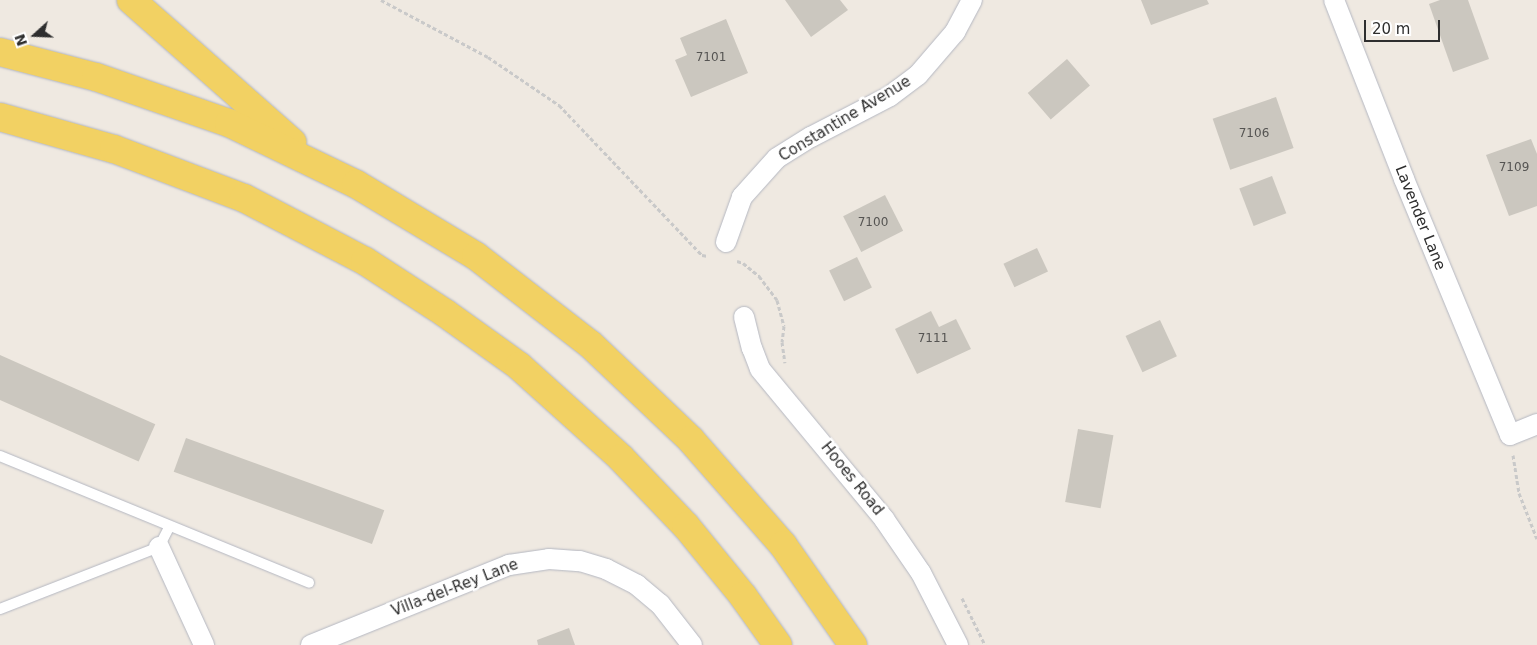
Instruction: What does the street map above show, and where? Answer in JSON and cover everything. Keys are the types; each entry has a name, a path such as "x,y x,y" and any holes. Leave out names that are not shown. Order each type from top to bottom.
{"main road":[{"path":"131,0 315,163"},
{"path":"0,52 96,77 186,107 272,142 396,207 476,256 552,314 624,375 691,440 754,509 811,583 853,645"},
{"path":"0,117 114,149 244,198 357,257 445,313 519,366 621,458 686,526 743,596 778,645"}],"street":[{"name":"Constantine Avenue","path":"726,242 742,197 777,158 811,137 890,96 918,75 956,32 972,0"},
{"name":"Lavender Lane","path":"1334,0 1404,179 1510,436"},
{"name":"Hooes Road","path":"744,318 760,369 884,519 920,573 958,645"},
{"path":"1510,436 1537,424"},
{"path":"159,547 204,645"},
{"name":"Villa-del-Rey Lane","path":"311,645 509,565 549,559 580,562 606,569 637,585 660,604 677,623 692,645"}],"lane":[{"path":"0,456 309,583"},
{"path":"0,609 159,547 169,527"}],"path":[{"path":"380,0 488,56 558,104 702,254 711,257"},
{"path":"734,260 743,263 759,276 777,300 784,326 782,342 785,363 788,368"},
{"path":"1510,436 1519,493 1537,538"}],"building":[{"path":"785,0 840,0 848,10 811,37"},
{"path":"1141,0 1207,0 1209,4 1151,25"},
{"path":"1440,0 1468,0 1489,59 1453,72 1429,4"},
{"path":"726,19 748,73 691,97 675,60 687,55 680,38"},
{"path":"1067,59 1090,85 1051,120 1028,93"},
{"path":"1276,97 1294,148 1230,170 1213,119"},
{"path":"1531,139 1537,154 1537,206 1509,216 1486,155"},
{"path":"1272,176 1286,213 1254,226 1239,189"},
{"path":"885,195 903,231 861,252 843,216"},
{"path":"1037,248 1048,272 1014,287 1003,264"},
{"path":"857,257 872,288 844,301 829,271"},
{"path":"931,311 939,327 956,319 971,349 917,374 895,329"},
{"path":"1160,320 1177,356 1142,372 1126,336"},
{"path":"0,355 155,424 139,462 0,400"},
{"path":"1078,429 1113,435 1101,508 1065,502"},
{"path":"186,438 384,510 372,544 174,472"},
{"path":"569,628 575,645 538,645 537,640"}]}
